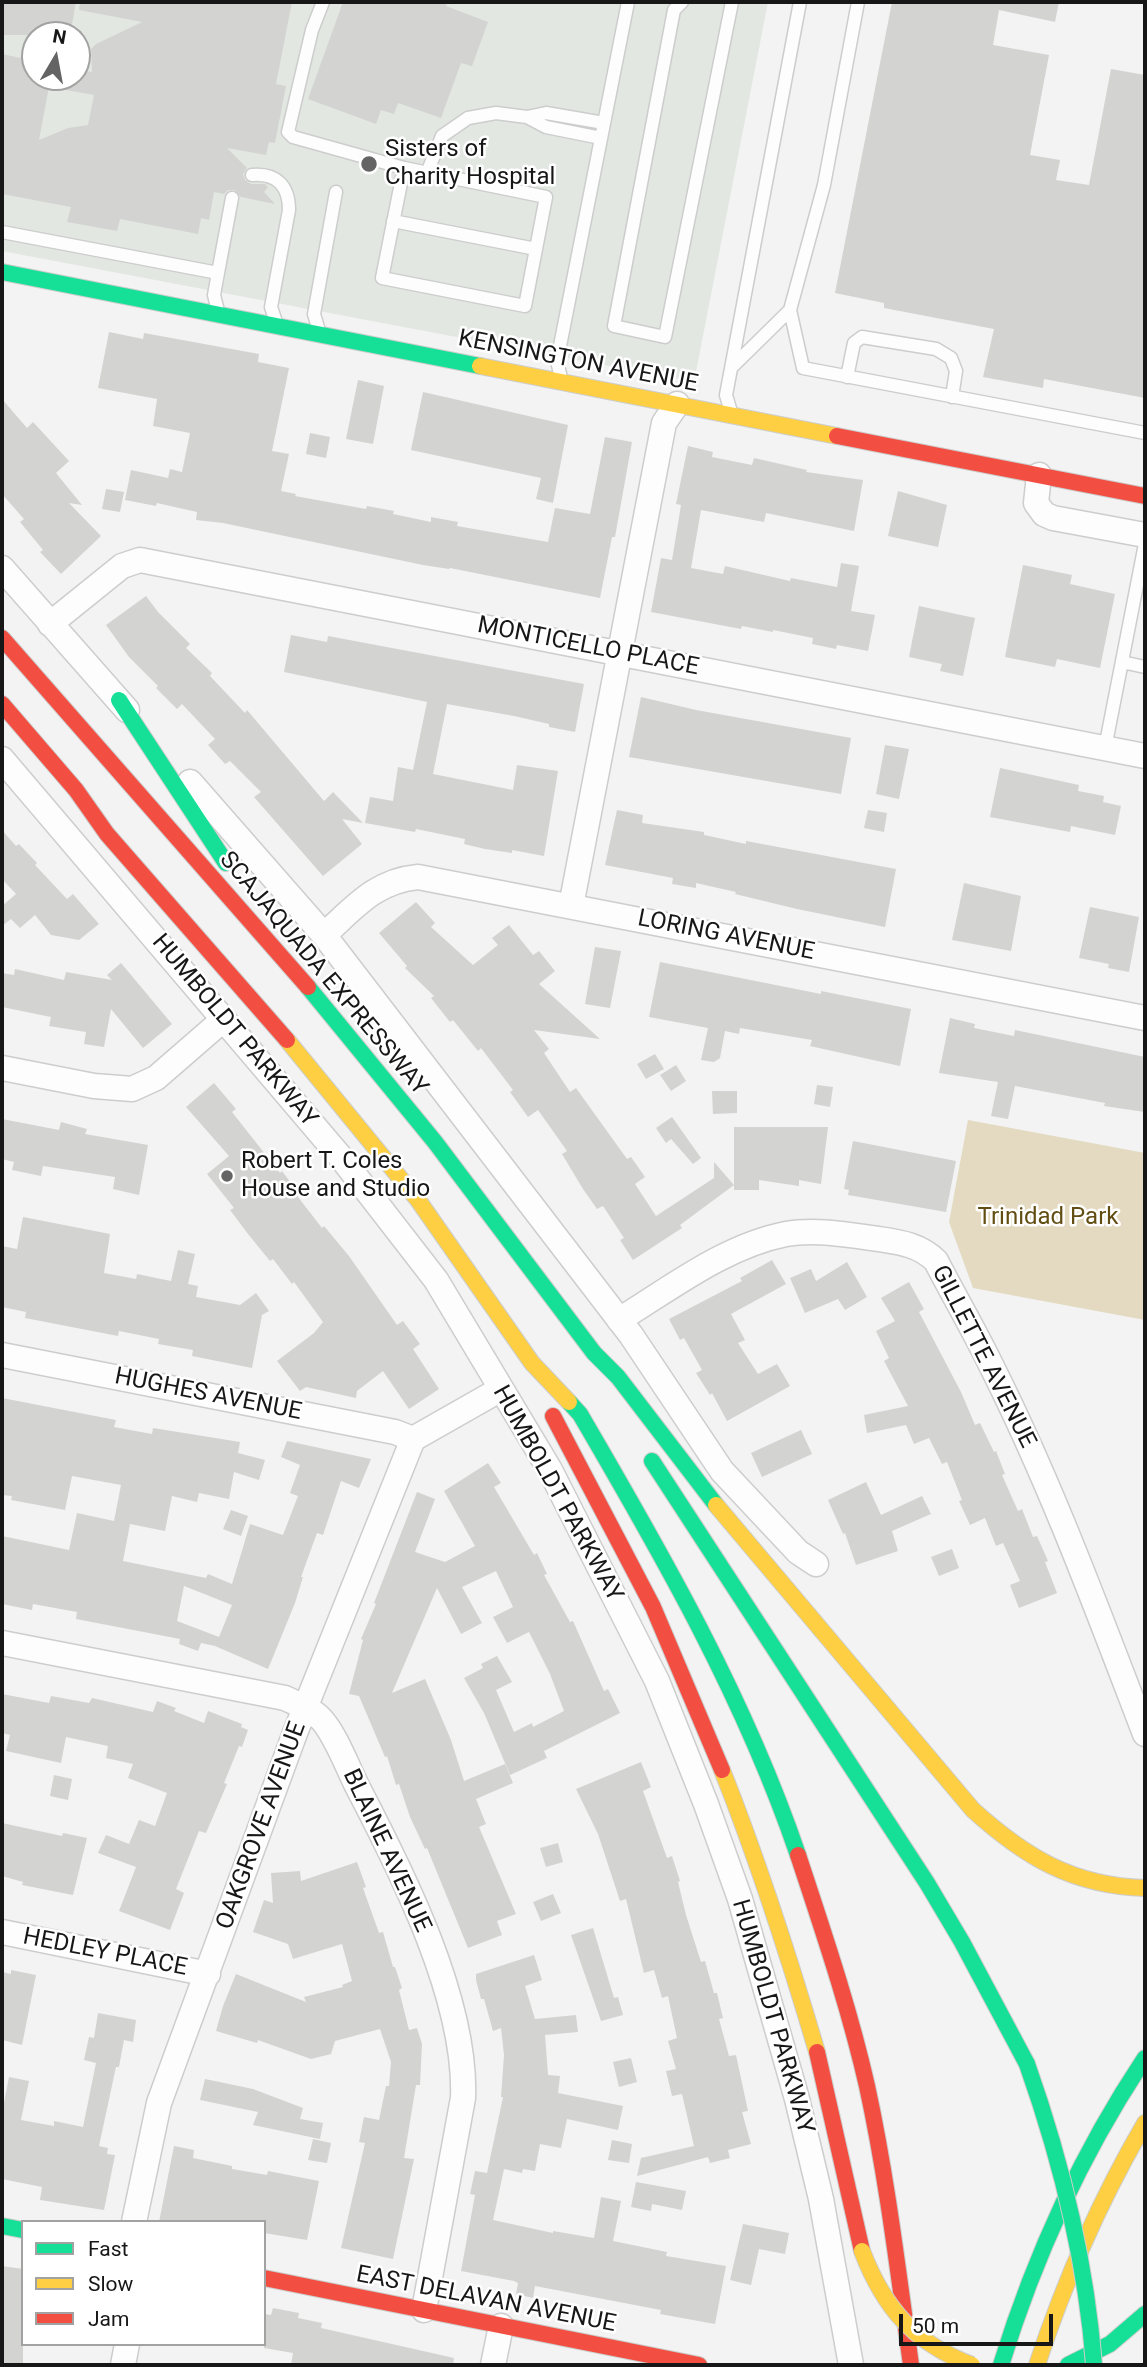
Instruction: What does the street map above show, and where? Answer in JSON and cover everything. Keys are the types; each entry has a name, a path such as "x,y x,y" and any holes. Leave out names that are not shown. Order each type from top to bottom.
{"main road":[{"name":"KENSINGTON AVENUE","path":"2,272 1145,496"},
{"name":"SCAJAQUADA EXPRESSWAY","path":"2,638 304,982 435,1142 594,1353"},
{"path":"119,700 304,982"},
{"path":"2,704 76,790 107,834 360,1129 449,1242 532,1363 580,1415 670,1568 734,1696 793,1841 830,1951 866,2083 891,2215 911,2365"},
{"path":"2,742 64,805 107,834"},
{"path":"594,1353 603,1387"},
{"path":"594,1353 618,1377 692,1476 754,1552 973,1810 1000,1836 1030,1857 1063,1873 1100,1884 1145,1888"},
{"path":"532,1363 556,1424 653,1607 698,1710 750,1841 820,2061 862,2250 879,2291 906,2326 942,2353 972,2365"},
{"path":"640,1444 927,1883 962,1942 1027,2064 1072,2203 1090,2307 1094,2365"},
{"path":"1000,2365 1050,2227 1090,2147 1145,2058"},
{"path":"1037,2365 1071,2270 1106,2193 1145,2123"},
{"path":"2,2226 21,2230"},
{"name":"EAST DELAVAN AVENUE","path":"266,2278 699,2365"},
{"path":"1068,2365 1107,2347 1128,2332 1145,2314"}],"street":[{"path":"570,906 664,423 677,404"},
{"path":"1039,475 1036,503 1044,514 1076,523 1145,535"},
{"name":"MONTICELLO PLACE","path":"50,624 122,566 139,559 1145,756"},
{"path":"2,568 324,935 619,1321 722,1471 798,1552 816,1564"},
{"name":"HUMBOLDT PARKWAY","path":"2,759 344,1160 436,1280 550,1471 657,1681 740,1899 797,2099 821,2199 851,2365"},
{"name":"LORING AVENUE","path":"324,935 376,888 404,878 418,877 1145,1018"},
{"path":"2,1068 94,1086 132,1089 156,1078 224,1019"},
{"name":"GILLETTE AVENUE","path":"619,1321 728,1255 760,1241 788,1234 812,1232 854,1236 904,1243 925,1250 936,1261 991,1364 1028,1444 1082,1568 1145,1734"},
{"name":"HUGHES AVENUE","path":"2,1354 395,1432 413,1439"},
{"path":"413,1439 500,1389"},
{"name":"OAKGROVE AVENUE","path":"134,2220 159,2103 305,1707 413,1439"},
{"name":"BLAINE AVENUE","path":"2,1643 285,1698 305,1707 321,1720 370,1810 412,1901 445,1986 460,2042 464,2069 463,2098 424,2310"},
{"name":"HEDLEY PLACE","path":"2,1933 208,1974"},
{"path":"494,2365 501,2326"},
{"path":"123,2365 127,2346"}],"lane":[{"path":"323,2 312,30 288,132 293,137 404,168 546,197 524,306 382,278 404,168"},
{"path":"561,382 556,360 628,2"},
{"path":"682,2 674,10 614,326 665,337 732,2"},
{"path":"732,415 726,395 800,2"},
{"path":"858,2 824,185 790,310 803,368 1145,433"},
{"path":"427,173 442,136 468,118 496,113 527,117 546,113 604,124"},
{"path":"527,117 546,127 601,138"},
{"path":"252,175 263,174 276,178 289,197 271,307 277,326"},
{"path":"320,334 314,314 336,192"},
{"path":"220,315 214,295 232,198"},
{"path":"393,221 536,249"},
{"path":"2,232 218,273"},
{"path":"731,368 790,310"},
{"path":"847,377 854,343 862,337 936,349 951,358 956,371 952,397"},
{"path":"1105,748 1145,544"},
{"path":"1132,612 1145,615"},
{"path":"1122,662 1145,667"}],"shaded area":[{"name":"Sisters of Charity Hospital","path":"2,2 768,2 694,382 2,251"}],"green space":[{"name":"Trinidad Park","path":"968,1120 1145,1153 1145,1320 973,1288 949,1222"}],"building":[{"path":"2,2 76,2 73,21 21,21 21,35 2,35"},
{"path":"80,2 292,2 276,84 286,86 275,143 269,142 266,155 227,148 247,168 243,174 245,180 251,184 265,184 268,187 264,192 275,204 241,197 234,190 228,190 224,194 214,192 209,220 201,218 198,234 120,219 117,231 67,222 71,207 2,194 2,54 21,58 21,91 48,91 39,140 68,128 88,125 94,95 72,91 91,91 91,49 142,22 79,10"},
{"path":"343,2 447,2 446,6 488,22 472,66 461,63 441,118 398,103 394,114 381,110 376,124 308,99"},
{"path":"892,2 1059,2 1055,22 999,10 993,45 1049,55 1030,155 1060,160 1056,180 1089,185 1111,69 1145,75 1145,398 1044,379 1043,388 983,377 994,329 884,308 884,303 835,293"},
{"path":"109,332 143,339 144,333 259,354 258,362 289,368 272,451 289,454 281,491 296,494 295,496 366,509 367,506 394,511 393,514 431,522 431,517 458,522 457,526 548,542 555,508 590,514 605,437 632,442 615,537 612,537 600,598 423,565 223,523 196,520 197,512 157,503 156,506 125,500 131,470 168,478 170,469 182,472 190,433 153,426 157,399 98,388"},
{"path":"358,380 384,386 373,444 346,439"},
{"path":"423,392 568,425 553,503 536,499 541,478 411,450"},
{"path":"2,399 27,428 33,422 69,461 56,473 82,505 69,503 101,536 61,574 40,552 43,550 20,522 24,519 2,494"},
{"path":"310,433 330,437 326,458 306,454"},
{"path":"688,446 713,452 712,457 752,465 754,458 807,470 806,472 863,480 854,531 766,513 764,522 701,510 691,568 723,574 725,566 790,581 791,578 837,587 841,563 859,566 851,611 875,615 868,651 837,645 836,649 812,644 813,638 773,630 742,626 741,629 651,612 661,558 672,560 681,505 676,504"},
{"path":"106,489 124,492 120,512 102,509"},
{"path":"898,491 947,505 938,547 888,536"},
{"path":"1023,565 1072,575 1070,584 1115,594 1100,668 1057,659 1055,667 1005,657"},
{"path":"146,596 190,644 186,648 212,673 210,676 245,713 247,710 324,801 333,792 363,823 342,819 362,844 323,876 254,797 261,792 230,761 225,764 208,745 215,739 182,704 177,709 156,688 158,686 129,657 106,625"},
{"path":"919,606 975,618 963,676 940,671 942,664 909,657"},
{"path":"291,635 327,642 328,636 584,684 575,732 514,716 447,704 433,774 513,790 517,765 558,771 544,856 512,850 512,853 485,849 464,844 465,839 416,829 415,832 365,823 370,797 393,801 398,767 413,770 427,702 284,672"},
{"path":"641,697 696,710 851,738 841,794 629,757"},
{"path":"885,745 909,749 899,799 876,794"},
{"path":"1000,768 1079,785 1078,791 1104,796 1103,802 1121,806 1115,835 1071,826 1070,832 990,817"},
{"path":"617,810 643,815 642,823 704,832 704,835 746,844 746,841 896,869 885,927 797,909 696,883 696,888 672,884 673,878 605,865"},
{"path":"868,810 887,813 884,832 864,828"},
{"path":"2,830 37,863 35,865 67,899 73,894 99,924 79,940 51,935 35,915 20,928 11,919 2,926 2,906 16,894 2,879"},
{"path":"964,883 1021,896 1011,951 952,940"},
{"path":"416,902 435,923 431,927 473,965 498,945 492,938 509,925 533,955 539,951 555,971 539,984 600,1039 534,1030 549,1049 544,1053 570,1092 576,1088 627,1159 631,1157 645,1177 635,1184 656,1216 714,1178 714,1162 734,1185 680,1225 682,1228 633,1260 620,1240 624,1238 603,1206 597,1209 583,1189 562,1154 567,1151 538,1110 528,1117 510,1092 513,1090 481,1048 478,1051 453,1020 450,1022 431,998 434,996 405,968 407,966 379,933"},
{"path":"1090,907 1139,917 1129,972 1108,968 1109,964 1079,958"},
{"path":"595,947 621,951 610,1008 585,1004"},
{"path":"660,962 911,1009 900,1066 810,1046 812,1040 740,1028 739,1034 725,1031 720,1058 714,1062 701,1060 708,1028 649,1017"},
{"path":"121,963 172,1024 143,1048 111,1009 104,1047 84,1044 86,1032 49,1026 51,1017 2,1007 2,973 14,975 15,969 64,980 66,972 112,980 107,975"},
{"path":"950,1018 975,1024 974,1028 1014,1036 1015,1030 1145,1057 1145,1112 1104,1106 1105,1103 1015,1086 1008,1119 991,1116 998,1082 939,1073"},
{"path":"655,1054 664,1069 646,1079 637,1064"},
{"path":"676,1065 686,1081 671,1091 660,1075"},
{"path":"214,1083 236,1109 232,1112 280,1173 282,1171 322,1228 324,1226 349,1256 397,1325 403,1321 420,1344 413,1349 439,1389 409,1409 383,1371 357,1391 356,1398 306,1387 300,1391 277,1361 314,1333 323,1322 294,1282 292,1284 273,1259 270,1261 248,1234 230,1210 234,1208 207,1174 229,1156 186,1107"},
{"path":"817,1085 833,1087 830,1107 814,1104"},
{"path":"712,1091 737,1091 737,1113 713,1114"},
{"path":"672,1117 701,1158 693,1164 671,1139 666,1143 656,1128"},
{"path":"2,1119 59,1130 61,1122 87,1129 85,1134 148,1145 139,1195 113,1189 115,1177 43,1166 41,1176 12,1170 14,1162 2,1159"},
{"path":"734,1127 828,1127 821,1184 799,1180 799,1186 759,1180 759,1190 734,1190"},
{"path":"853,1141 956,1161 946,1212 848,1195 849,1190 844,1189"},
{"path":"23,1217 110,1234 104,1273 136,1279 137,1274 171,1281 178,1250 195,1254 188,1284 198,1286 196,1297 240,1305 256,1293 269,1311 262,1315 252,1368 192,1356 193,1350 158,1344 159,1339 119,1331 118,1336 25,1318 26,1312 2,1307 2,1246 17,1249"},
{"path":"772,1260 786,1284 731,1314 745,1340 738,1343 758,1374 777,1364 790,1386 727,1421 712,1393 710,1395 696,1373 702,1370 684,1338 680,1340 669,1319 742,1281 740,1278"},
{"path":"847,1262 867,1297 845,1310 838,1299 805,1313 790,1278 811,1269 816,1281"},
{"path":"909,1282 924,1309 919,1312 961,1392 975,1425 980,1423 994,1452 996,1451 1005,1474 1002,1475 1018,1511 1022,1509 1033,1537 1037,1536 1048,1561 1045,1562 1057,1593 1019,1608 1010,1585 1020,1581 1003,1543 996,1546 985,1518 970,1525 959,1501 962,1500 947,1462 942,1464 929,1438 914,1444 906,1425 867,1433 864,1415 908,1406 884,1361 889,1358 876,1331 895,1321 881,1298"},
{"path":"2,1398 116,1420 114,1427 152,1434 153,1428 240,1442 238,1453 265,1460 259,1480 234,1472 229,1499 199,1493 197,1502 172,1496 165,1531 130,1524 123,1561 206,1578 208,1574 232,1584 250,1524 283,1535 298,1496 290,1493 300,1465 281,1457 287,1441 371,1459 359,1488 341,1481 323,1535 317,1533 295,1603 268,1669 215,1646 201,1643 198,1651 179,1644 180,1639 76,1619 77,1612 33,1604 32,1610 2,1604 2,1536 69,1550 77,1513 114,1521 121,1485 72,1476 65,1510 11,1500 12,1496 2,1495","holes":["184,1586 232,1605 219,1637 177,1621"]},
{"path":"801,1430 812,1454 762,1477 751,1453"},
{"path":"488,1463 501,1483 494,1487 534,1555 537,1553 547,1574 544,1575 570,1622 573,1621 604,1691 608,1689 620,1713 544,1751 547,1758 510,1775 484,1713 464,1678 483,1668 481,1664 497,1656 512,1682 496,1690 514,1732 532,1723 533,1727 564,1711 550,1674 529,1632 507,1643 493,1617 513,1607 496,1571 462,1587 482,1623 461,1634 437,1588 392,1693 425,1679 451,1740 464,1781 505,1764 513,1783 476,1799 486,1824 479,1827 516,1914 497,1921 502,1935 468,1948 359,1696 349,1694 363,1640 361,1639 417,1492 435,1499 415,1552 445,1562 475,1546 444,1491"},
{"path":"866,1482 881,1515 922,1496 931,1514 892,1531 898,1551 856,1565 845,1533 843,1534 828,1500"},
{"path":"231,1510 248,1516 241,1536 223,1529"},
{"path":"952,1549 959,1568 939,1576 931,1557"},
{"path":"2,1694 49,1703 51,1696 89,1703 92,1698 153,1712 157,1701 204,1723 208,1711 242,1724 241,1727 248,1730 242,1747 239,1746 224,1783 227,1784 206,1833 199,1831 176,1889 184,1893 170,1930 119,1911 136,1867 98,1853 106,1835 129,1844 139,1820 155,1826 167,1793 128,1778 133,1764 106,1758 108,1746 66,1737 61,1763 6,1751 10,1735 2,1733"},
{"path":"641,1762 651,1787 643,1791 667,1858 672,1856 701,1962 705,1961 714,1993 717,1993 723,2018 719,2019 729,2056 736,2055 748,2111 742,2112 751,2144 728,2150 730,2158 710,2163 708,2157 637,2176 641,2158 694,2146 682,2094 672,2096 666,2071 676,2069 668,2041 677,2038 668,1996 662,1998 654,1970 644,1973 626,1899 620,1901 598,1834 576,1789"},
{"path":"54,1775 72,1779 68,1800 50,1796"},
{"path":"2,1823 62,1836 63,1833 87,1838 73,1895 22,1885 23,1882 2,1876"},
{"path":"558,1843 563,1862 546,1867 540,1848"},
{"path":"357,1862 379,1933 383,1932 402,1988 399,1990 409,2030 417,2028 422,2044 420,2085 416,2085 404,2158 414,2159 393,2259 341,2248 365,2143 359,2142 364,2117 379,2120 386,2086 389,2086 391,2062 380,2029 335,2041 331,2054 311,2059 258,2040 257,2043 216,2031 236,1974 306,2002 304,1997 343,1987 342,1985 352,1981 342,1944 293,1959 288,1944 253,1932 264,1900 273,1903 271,1873 300,1871 301,1881"},
{"path":"553,1894 561,1913 541,1921 533,1902"},
{"path":"593,1928 614,1998 618,1997 623,2015 601,2021 571,1935"},
{"path":"534,1955 542,1980 525,1986 535,2019 576,2015 578,2032 545,2035 548,2075 560,2076 558,2093 623,2106 618,2130 567,2119 561,2148 540,2144 535,2171 523,2169 522,2173 504,2169 493,2220 553,2233 594,2238 601,2197 621,2201 613,2241 667,2252 666,2256 726,2266 715,2324 660,2314 661,2310 535,2286 533,2298 516,2294 518,2283 514,2281 461,2271 475,2195 470,2194 475,2171 487,2173 503,2097 504,2055 501,2028 493,2031 484,1999 481,1999 476,1974"},
{"path":"11,1970 36,1975 22,2045 2,2040 2,1972 11,1974"},
{"path":"98,2013 136,2020 133,2042 124,2040 119,2067 116,2067 99,2146 108,2148 107,2154 115,2155 104,2210 40,2200 42,2187 2,2179 2,2113 9,2077 29,2081 21,2120 54,2126 54,2121 83,2127 96,2063 84,2060 89,2037 94,2038"},
{"path":"631,2058 637,2082 619,2087 613,2062"},
{"path":"205,2079 253,2089 303,2108 300,2119 323,2123 320,2139 253,2125 258,2112 200,2100"},
{"path":"313,2139 331,2143 327,2163 308,2160"},
{"path":"612,2140 632,2144 629,2163 608,2160"},
{"path":"174,2146 194,2150 193,2158 232,2166 232,2169 267,2175 268,2171 319,2181 307,2240 266,2233 266,2220 159,2220"},
{"path":"636,2182 686,2191 682,2210 652,2204 651,2211 631,2207"},
{"path":"743,2224 789,2233 785,2254 759,2249 751,2285 730,2280"},
{"path":"2,2266 21,2269 23,2365 2,2365"},
{"path":"273,2308 299,2313 298,2318 322,2323 321,2328 454,2358 453,2365 291,2365 293,2353 264,2348 266,2314 271,2315"}],"traffic: fast":[{"path":"2,272 480,366"},
{"path":"119,700 226,863"},
{"path":"308,987 435,1142 594,1353 618,1377 716,1505"},
{"path":"569,1402 580,1414 611,1467 728,1684 777,1797 798,1855"},
{"path":"652,1461 927,1883 962,1942 1027,2064"},
{"path":"1001,2365 1029,2284 1062,2206 1100,2131 1145,2058"},
{"path":"1027,2064 1071,2212 1085,2288 1094,2365"},
{"path":"2,2226 21,2230"},
{"path":"1068,2365 1110,2344 1145,2314"}],"traffic: slow":[{"path":"480,366 837,436"},
{"path":"287,1040 418,1200 532,1363 569,1402"},
{"path":"716,1505 973,1810 992,1827 1031,1855 1073,1875 1095,1882 1145,1888"},
{"path":"722,1770 773,1910 817,2052"},
{"path":"1037,2365 1059,2302 1085,2241 1113,2181 1145,2123"},
{"path":"862,2251 880,2290 904,2321 933,2346 972,2365"}],"traffic: jam":[{"path":"837,436 1145,496"},
{"path":"2,638 308,987"},
{"path":"2,704 76,790 107,834 287,1040"},
{"path":"553,1416 653,1607 722,1770"},
{"path":"798,1855 844,1998 867,2086 886,2190 911,2365"},
{"path":"817,2052 862,2251"},
{"path":"266,2278 699,2365"}],"place":[{"name":"Sisters of Charity Hospital","path":"369,164"},
{"name":"Robert T. Coles House and Studio","path":"227,1176"}]}
